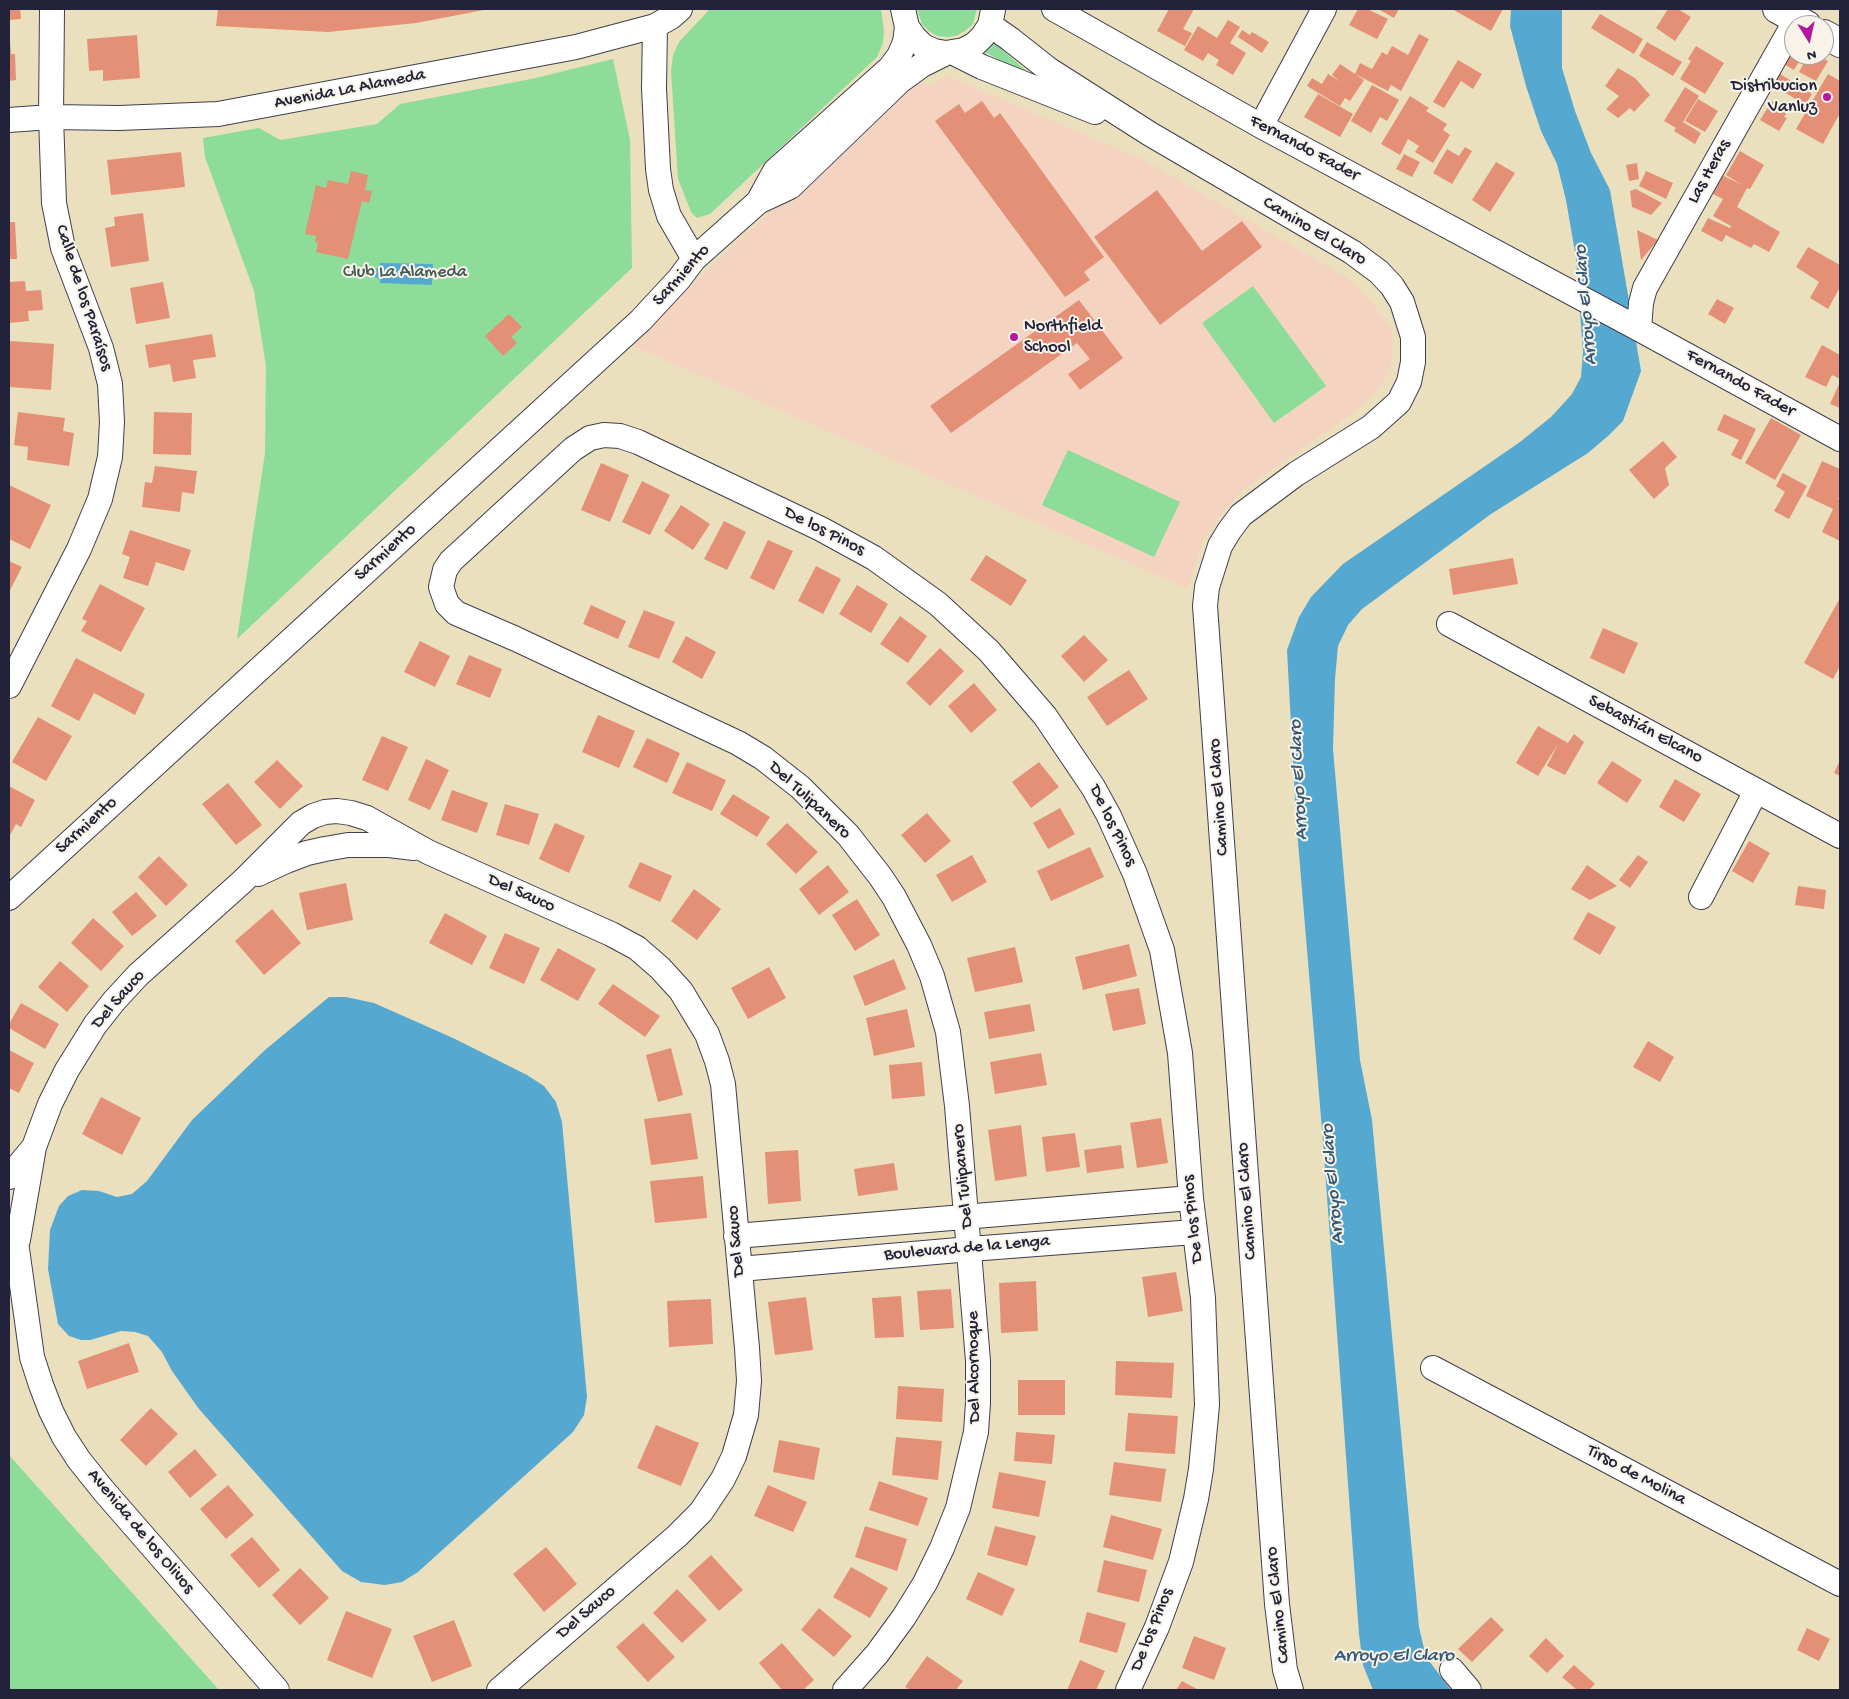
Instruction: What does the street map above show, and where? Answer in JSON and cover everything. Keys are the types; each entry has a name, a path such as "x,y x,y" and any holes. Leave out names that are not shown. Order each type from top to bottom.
{"street":[{"name":"Calle de los Paraísos","path":"9,686 79,549 100,499 110,457 112,431 110,384 102,348 63,248 54,203 51,117 52,9"},
{"name":"Avenida La Alameda","path":"9,120 51,117 119,118 218,114 576,47 655,26 671,17 680,9"},
{"name":"Fernando Fader","path":"1054,9 1261,126 1840,439"},
{"path":"1261,126 1324,9"},
{"name":"Sarmiento","path":"9,898 641,320 679,279 694,259 758,202 790,187 900,81 922,65 949,53 964,50 975,44 984,36 991,17"},
{"name":"Camino El Claro","path":"991,17 1010,39 1048,69 1150,134 1359,257 1379,272 1392,286 1402,302 1413,337 1413,362 1410,376 1399,402 1372,427 1296,474 1241,515 1229,530 1220,546 1207,587 1205,606 1277,1604 1286,1670 1291,1690"},
{"name":"Sarmiento","path":"758,202 776,171 890,68 899,56 905,42 905,18"},
{"name":"Camino El Claro","path":"905,18 914,37 923,46 934,51 949,53 1150,134"},
{"path":"655,26 654,88 658,169 661,190 669,216 694,259"},
{"name":"Las Heras","path":"1639,329 1641,303 1645,288 1784,34"},
{"name":"De los Pinos","path":"441,587 445,570 451,561 572,449 590,438 604,435 620,436 638,442 835,536 874,558 938,604 989,651 1045,716 1093,787 1109,816 1135,874 1162,950 1171,995 1180,1053 1194,1232 1202,1298 1207,1405 1201,1469 1181,1562 1157,1627 1128,1690"},
{"name":"Del Tulipanero","path":"441,587 447,604 456,613 712,730 762,758 800,787 848,835 880,876 906,919 932,976 941,1003 952,1062 970,1249"},
{"name":"Sebastián Elcano","path":"1449,624 1840,836"},
{"path":"1701,896 1756,791"},
{"name":"Del Sauco","path":"34,1147 50,1104 95,1025 138,975 242,881 301,823 325,812 337,811 367,818 428,852 611,934 637,948 660,968 681,991 707,1034 723,1084 746,1348 748,1398 746,1416 741,1435 724,1479 701,1512 677,1536 499,1690"},
{"name":"Del Sauco","path":"242,881 277,864 307,853 348,845 397,845 428,852"},
{"path":"9,1177 34,1147"},
{"path":"15,1251 34,1147"},
{"name":"Boulevard de la Lenga","path":"736,1236 1191,1198"},
{"path":"9,1213 14,1220 15,1251 32,1357"},
{"name":"Boulevard de la Lenga","path":"740,1269 1194,1232"},
{"name":"Del Alcornoque","path":"845,1690 877,1654 904,1617 925,1583 958,1508 976,1432 978,1403 978,1361 970,1249"},
{"path":"9,1323 32,1357"},
{"name":"Avenida de los Olivos","path":"32,1357 51,1411 79,1460 277,1690"},
{"name":"Tirso de Molina","path":"1433,1368 1840,1584"},
{"path":"1452,1670 1469,1690"}],"shaded area":[{"name":"Northfield School","path":"948,76 1142,159 1348,278 1372,302 1392,330 1393,355 1388,374 1374,394 1356,411 1241,491 1220,516 1203,541 1188,589 628,344 915,77 929,86"}],"green space":[{"path":"710,9 881,9 884,31 883,43 877,57 710,214 697,218 691,212 678,179 671,71 673,55 679,42"},
{"path":"917,9 977,9 973,24 956,36 947,37 937,36 929,31 922,24"},
{"path":"992,40 1025,70 1023,73 983,51"},
{"name":"Club La Alameda","path":"613,59 630,140 632,268 237,639 265,453 266,366 254,291 205,157 203,138 259,128 280,140 377,124 400,104 536,78"},
{"path":"1253,286 1326,386 1274,423 1202,323"},
{"path":"1068,450 1180,502 1154,557 1042,505"},
{"path":"9,1455 219,1690 9,1690"}],"water":[{"name":"Arroyo El Claro","path":"1511,9 1562,9 1562,68 1575,111 1591,153 1610,190 1641,371 1623,421 1608,436 1588,453 1491,514 1362,609 1348,625 1338,646 1333,749 1360,1060 1372,1120 1419,1627 1426,1657 1451,1690 1373,1690 1363,1665 1359,1634 1323,1142 1296,818 1287,650 1299,617 1311,597 1343,564 1520,442 1551,417 1572,394 1581,377 1583,352 1576,258 1566,200 1557,164 1541,131 1526,86 1510,26"},
{"path":"380,263 433,264 432,285 380,283 380,279 375,277 374,272"},
{"path":"329,997 346,997 374,1003 453,1038 527,1075 544,1086 556,1102 562,1122 587,1397 584,1415 573,1432 418,1572 402,1582 385,1585 361,1582 342,1571 199,1409 172,1371 162,1352 148,1336 135,1332 121,1331 90,1340 81,1340 69,1336 58,1324 48,1269 50,1230 59,1206 68,1196 82,1190 99,1191 117,1197 132,1194 147,1181 192,1120 265,1050"}],"building":[{"path":"9,9 20,9 21,19 9,20"},
{"path":"218,9 484,10 416,23 328,32 216,26"},
{"path":"1169,9 1194,9 1183,29 1192,33 1185,46 1157,31"},
{"path":"1358,9 1367,9 1388,19 1377,39 1349,25"},
{"path":"1378,9 1399,9 1394,18"},
{"path":"1452,9 1503,9 1491,31"},
{"path":"1668,9 1678,9 1691,17 1675,41 1656,28"},
{"path":"1600,14 1643,39 1634,54 1591,28"},
{"path":"1228,20 1240,27 1230,43 1246,53 1233,75 1216,65 1219,60 1208,53 1203,61 1184,50 1198,26 1217,38"},
{"path":"1242,30 1250,35 1252,32 1269,42 1262,53 1238,37"},
{"path":"1419,34 1429,39 1401,91 1391,85 1388,91 1355,74 1360,63 1372,69 1382,52 1387,55 1392,46 1408,55"},
{"path":"137,35 140,78 103,81 103,70 89,71 87,39"},
{"path":"9,41 11,54 15,54 16,80 9,81"},
{"path":"1647,42 1682,62 1673,76 1639,56"},
{"path":"1696,46 1724,63 1705,94 1680,79 1691,61 1688,59"},
{"path":"1458,60 1482,74 1473,89 1461,81 1444,108 1433,102"},
{"path":"1340,64 1364,80 1350,101 1345,98 1340,106 1307,86 1312,78 1322,84 1328,74 1341,82 1332,75"},
{"path":"1786,65 1797,65 1794,70"},
{"path":"1803,65 1826,65 1816,81 1799,72"},
{"path":"1618,68 1635,78 1650,95 1634,112 1630,108 1618,118 1606,109 1619,96 1605,86"},
{"path":"1777,72 1812,94 1805,105 1770,83"},
{"name":"Distribucion Vanluz","path":"1828,74 1840,81 1840,113 1823,144 1796,129"},
{"path":"1372,85 1399,100 1387,121 1380,117 1371,133 1351,121"},
{"path":"1685,87 1699,96 1683,122 1701,133 1695,144 1674,131 1676,128 1664,121"},
{"path":"1318,94 1353,114 1340,137 1304,117"},
{"path":"1410,96 1429,108 1426,111 1447,124 1443,130 1450,135 1433,163 1415,152 1419,146 1408,139 1400,155 1381,144"},
{"path":"1698,99 1718,111 1705,132 1685,121"},
{"path":"982,101 994,118 1000,113 1104,257 1084,272 1090,280 1065,297 935,121 959,104 965,113"},
{"path":"1772,101 1788,110 1784,117 1787,118 1779,131 1760,120"},
{"path":"1465,147 1472,151 1452,184 1433,173 1447,149 1459,156"},
{"path":"1740,151 1764,165 1750,189 1747,188 1737,207 1780,232 1769,252 1754,244 1751,248 1726,235 1722,242 1701,231 1708,218 1730,228 1731,226 1713,216 1723,199 1713,194 1722,175 1742,185 1726,175"},
{"path":"181,152 185,187 111,195 107,160"},
{"path":"1404,154 1420,162 1412,177 1396,169"},
{"path":"1496,162 1515,173 1490,212 1472,200"},
{"path":"1637,163 1639,179 1629,181 1626,165"},
{"path":"351,171 368,175 365,190 372,191 369,203 362,201 348,259 316,252 318,243 315,242 316,236 305,234 316,185 326,188 328,180 348,184"},
{"path":"1646,171 1673,183 1666,199 1639,186"},
{"path":"1636,189 1662,203 1651,215 1632,207 1630,191"},
{"path":"1157,190 1202,251 1242,221 1262,247 1160,325 1094,237"},
{"path":"143,213 149,261 111,267 105,228 115,226 114,217"},
{"path":"9,222 15,222 17,259 9,259"},
{"path":"1637,230 1658,240 1641,260"},
{"path":"1808,247 1840,265 1840,287 1828,309 1810,298 1819,282 1796,267"},
{"path":"25,281 26,291 41,290 43,310 28,311 29,321 9,323 9,282"},
{"path":"163,282 170,318 136,324 130,288"},
{"path":"1717,299 1734,308 1725,324 1708,314"},
{"path":"1079,300 1123,358 1080,390 1068,374 1090,359 1077,343 951,433 930,406"},
{"path":"509,314 522,327 511,337 517,343 503,356 485,336"},
{"path":"212,334 216,357 193,360 196,378 173,382 170,364 149,368 145,345"},
{"path":"10,341 54,344 51,390 9,387"},
{"path":"1822,345 1840,355 1840,379 1832,375 1826,387 1805,377"},
{"path":"1840,382 1840,408 1830,404"},
{"path":"18,412 65,418 63,431 74,433 69,466 27,460 28,447 14,445"},
{"path":"154,412 192,413 191,455 153,454"},
{"path":"1724,414 1756,429 1741,460 1731,455 1739,440 1717,430"},
{"path":"1771,418 1801,435 1775,480 1745,463"},
{"path":"1663,441 1677,457 1665,468 1669,485 1654,499 1629,470"},
{"path":"1822,461 1840,469 1840,494 1838,499 1840,500 1840,541 1822,532 1833,509 1806,496"},
{"path":"601,463 629,475 610,522 581,510"},
{"path":"155,466 197,471 194,494 182,492 180,512 142,507 145,482 152,483"},
{"path":"1783,473 1807,486 1789,519 1774,511 1785,492 1776,486"},
{"path":"642,481 670,495 650,535 622,522"},
{"path":"9,485 51,505 30,549 9,539"},
{"path":"681,505 710,524 693,550 664,531"},
{"path":"724,521 746,532 727,570 704,559"},
{"path":"130,530 191,550 184,571 156,562 148,586 123,578 130,557 122,554"},
{"path":"768,540 793,551 774,590 750,578"},
{"path":"986,555 1027,580 1011,606 970,580"},
{"path":"1513,558 1518,584 1453,595 1449,569"},
{"path":"9,561 22,567 9,592"},
{"path":"816,566 841,579 823,614 798,601"},
{"path":"100,584 145,608 121,652 81,631 87,621 82,619"},
{"path":"857,585 888,604 871,633 839,614"},
{"path":"1840,598 1840,666 1833,679 1804,663"},
{"path":"591,605 626,621 618,639 583,624"},
{"path":"644,610 675,622 659,659 628,647"},
{"path":"900,616 927,636 908,663 880,644"},
{"path":"1603,628 1638,643 1624,674 1590,658"},
{"path":"1084,635 1108,660 1084,682 1061,656"},
{"path":"686,636 716,652 702,679 672,662"},
{"path":"420,641 450,656 435,687 404,672"},
{"path":"940,648 964,671 930,706 906,683"},
{"path":"469,655 502,669 490,698 456,684"},
{"path":"76,658 145,694 135,715 94,693 79,721 51,706"},
{"path":"1129,670 1148,699 1107,726 1087,697"},
{"path":"974,683 997,710 971,733 948,706"},
{"path":"598,715 635,731 619,768 582,752"},
{"path":"38,717 72,736 46,781 12,762"},
{"path":"1538,726 1568,743 1574,734 1584,742 1565,775 1547,766 1558,744 1538,776 1516,763"},
{"path":"382,736 408,747 388,791 362,780"},
{"path":"647,738 680,753 667,783 633,767"},
{"path":"426,759 449,770 430,810 408,800"},
{"path":"277,760 303,786 280,809 254,782"},
{"path":"1840,760 1840,776 1834,773"},
{"path":"1612,761 1642,780 1627,803 1597,783"},
{"path":"687,762 726,780 712,811 672,793"},
{"path":"1039,762 1059,787 1031,808 1012,782"},
{"path":"1675,779 1701,794 1684,822 1659,807"},
{"path":"228,783 262,825 236,845 202,804"},
{"path":"9,786 35,800 21,827 16,824 9,837"},
{"path":"452,790 488,803 477,833 441,820"},
{"path":"733,794 770,817 757,837 720,814"},
{"path":"505,804 539,814 529,845 496,835"},
{"path":"1060,808 1075,834 1048,849 1033,823"},
{"path":"927,813 951,841 925,863 901,835"},
{"path":"555,823 585,836 569,873 539,859"},
{"path":"787,823 818,852 796,874 766,844"},
{"path":"1749,841 1770,853 1753,883 1732,871"},
{"path":"1090,847 1104,877 1051,901 1037,871"},
{"path":"972,855 987,882 952,902 936,875"},
{"path":"1638,855 1648,862 1630,888 1619,880"},
{"path":"159,856 188,885 166,906 138,877"},
{"path":"640,862 672,876 660,902 628,887"},
{"path":"828,865 849,892 819,915 799,889"},
{"path":"1587,865 1617,886 1590,900 1571,889"},
{"path":"346,883 353,920 307,930 299,893"},
{"path":"1798,886 1826,890 1824,909 1795,905"},
{"path":"694,889 721,909 697,940 671,921"},
{"path":"136,892 157,916 132,936 112,912"},
{"path":"857,899 880,935 855,951 832,915"},
{"path":"272,909 301,943 264,975 235,941"},
{"path":"1588,912 1616,927 1600,955 1573,939"},
{"path":"445,913 487,936 472,965 429,943"},
{"path":"93,918 124,946 101,971 71,943"},
{"path":"505,933 540,948 524,984 489,968"},
{"path":"1129,944 1137,976 1083,990 1075,957"},
{"path":"1015,947 1023,982 975,992 967,958"},
{"path":"558,948 596,969 578,1001 540,980"},
{"path":"894,959 906,989 865,1006 853,976"},
{"path":"60,961 89,986 67,1012 38,987"},
{"path":"769,967 786,998 748,1019 731,988"},
{"path":"613,984 660,1016 645,1037 598,1004"},
{"path":"1139,988 1146,1024 1113,1031 1105,994"},
{"path":"21,1003 59,1024 45,1049 9,1028 9,1024"},
{"path":"1030,1004 1035,1031 989,1039 984,1012"},
{"path":"907,1009 915,1047 874,1056 866,1018"},
{"path":"1648,1041 1674,1057 1660,1082 1633,1067"},
{"path":"671,1048 683,1095 658,1102 646,1055"},
{"path":"9,1050 34,1063 19,1093 9,1088"},
{"path":"1041,1053 1047,1085 995,1094 990,1062"},
{"path":"922,1062 925,1096 892,1099 889,1065"},
{"path":"101,1097 141,1118 122,1155 82,1134"},
{"path":"691,1113 698,1159 651,1165 644,1119"},
{"path":"1161,1118 1168,1163 1137,1168 1130,1123"},
{"path":"1021,1125 1027,1176 995,1181 988,1130"},
{"path":"1075,1133 1080,1167 1046,1172 1042,1137"},
{"path":"1121,1145 1124,1168 1087,1173 1084,1150"},
{"path":"798,1150 801,1201 768,1204 765,1152"},
{"path":"894,1163 898,1190 858,1196 854,1169"},
{"path":"703,1176 707,1218 655,1223 650,1181"},
{"path":"1176,1272 1183,1311 1148,1317 1142,1277"},
{"path":"1036,1281 1038,1331 1001,1333 999,1283"},
{"path":"951,1289 954,1328 920,1330 917,1291"},
{"path":"901,1296 904,1337 875,1338 872,1298"},
{"path":"806,1297 813,1350 775,1355 768,1302"},
{"path":"711,1299 713,1344 669,1347 667,1301"},
{"path":"129,1343 139,1372 87,1389 78,1361"},
{"path":"1116,1361 1174,1363 1172,1398 1115,1395"},
{"path":"1018,1380 1065,1380 1065,1415 1018,1415"},
{"path":"898,1386 944,1389 942,1422 896,1419"},
{"path":"151,1408 178,1434 146,1466 120,1440"},
{"path":"1128,1413 1178,1416 1175,1454 1125,1451"},
{"path":"656,1425 699,1443 681,1486 637,1468"},
{"path":"1016,1432 1055,1435 1052,1464 1014,1461"},
{"path":"896,1437 942,1441 938,1480 892,1475"},
{"path":"779,1440 820,1448 814,1480 773,1472"},
{"path":"195,1449 217,1475 190,1498 168,1472"},
{"path":"1114,1462 1166,1469 1161,1502 1109,1495"},
{"path":"999,1472 1046,1481 1039,1517 992,1508"},
{"path":"879,1481 928,1498 918,1526 869,1510"},
{"path":"228,1485 254,1515 226,1539 200,1509"},
{"path":"768,1485 807,1502 793,1532 754,1516"},
{"path":"1111,1515 1162,1529 1153,1560 1103,1547"},
{"path":"865,1526 907,1539 897,1571 855,1557"},
{"path":"995,1526 1036,1536 1027,1566 987,1555"},
{"path":"252,1537 280,1570 259,1588 230,1555"},
{"path":"546,1547 577,1584 544,1612 513,1574"},
{"path":"711,1555 743,1590 719,1611 688,1576"},
{"path":"1104,1560 1147,1570 1139,1602 1097,1592"},
{"path":"851,1567 888,1588 870,1618 833,1597"},
{"path":"300,1568 329,1598 300,1625 272,1595"},
{"path":"978,1572 1015,1589 1002,1616 966,1599"},
{"path":"677,1589 707,1620 682,1643 653,1613"},
{"path":"819,1608 852,1636 834,1657 801,1630"},
{"path":"346,1611 392,1629 372,1678 327,1660"},
{"path":"1087,1612 1126,1623 1117,1653 1079,1642"},
{"path":"1491,1617 1504,1630 1472,1662 1458,1649"},
{"path":"454,1620 472,1666 432,1682 413,1636"},
{"path":"643,1623 675,1657 648,1682 616,1647"},
{"path":"1807,1628 1830,1639 1819,1661 1797,1650"},
{"path":"1194,1636 1226,1648 1214,1680 1182,1668"},
{"path":"1546,1638 1564,1656 1547,1673 1529,1656"},
{"path":"782,1643 814,1680 803,1690 782,1690 759,1663"},
{"path":"927,1656 963,1681 956,1690 910,1690 905,1687"},
{"path":"1080,1660 1105,1671 1096,1690 1067,1690"},
{"path":"1574,1665 1595,1684 1589,1690 1577,1690 1562,1677"},
{"path":"1182,1681 1199,1690 1176,1690"}],"place":[{"name":"Distribucion Vanluz","path":"1827,97"},
{"name":"Northfield School","path":"1014,337"}]}
